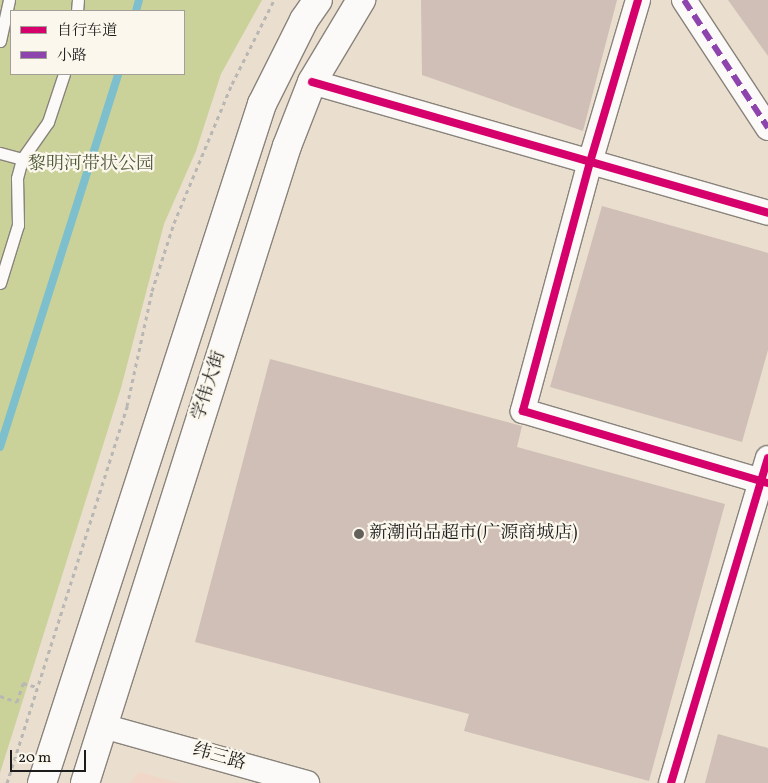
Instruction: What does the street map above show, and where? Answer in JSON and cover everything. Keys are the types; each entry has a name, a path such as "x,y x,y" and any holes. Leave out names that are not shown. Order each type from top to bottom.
{"main road":[{"path":"42,783 262,104 304,20 318,0"},
{"name":"学伟大街","path":"84,783 286,146 312,82 361,0"}],"street":[{"path":"638,0 590,162 523,411 764,482"},
{"path":"684,0 768,128"},
{"path":"312,82 768,213"},
{"path":"671,783 764,482 768,458"},
{"name":"纬三路","path":"103,726 307,783"}],"lane":[{"path":"0,41 9,0"},
{"path":"0,283 18,226 17,178 22,159 48,122 64,75"},
{"path":"0,153 22,159"}],"path":[{"path":"7,783 127,406 152,291 174,223 232,84 274,0"},
{"path":"0,696 17,702 24,683 37,687"}],"shaded area":[{"path":"139,772 180,783 130,783"}],"green space":[{"name":"黎明河带状公园","path":"0,0 262,0 221,74 196,151 164,224 121,388 0,773"}],"building":[{"path":"421,0 617,0 583,131 422,75"},
{"path":"728,0 768,0 768,56"},
{"path":"602,206 768,253 768,350 742,442 550,387"},
{"path":"270,359 522,426 517,447 725,504 649,781 464,731 469,714 195,642"},
{"path":"718,734 768,748 768,783 705,783"}],"waterway":[{"path":"136,10 139,0"},
{"path":"0,447 118,75"}],"marked path":[{"path":"684,0 768,128"}],"cycle path":[{"path":"638,0 590,162 523,411 768,483"},
{"path":"312,82 768,213"},
{"path":"671,783 768,458"}],"place":[{"name":"新潮尚品超市(广源商城店)","path":"359,534"}]}
